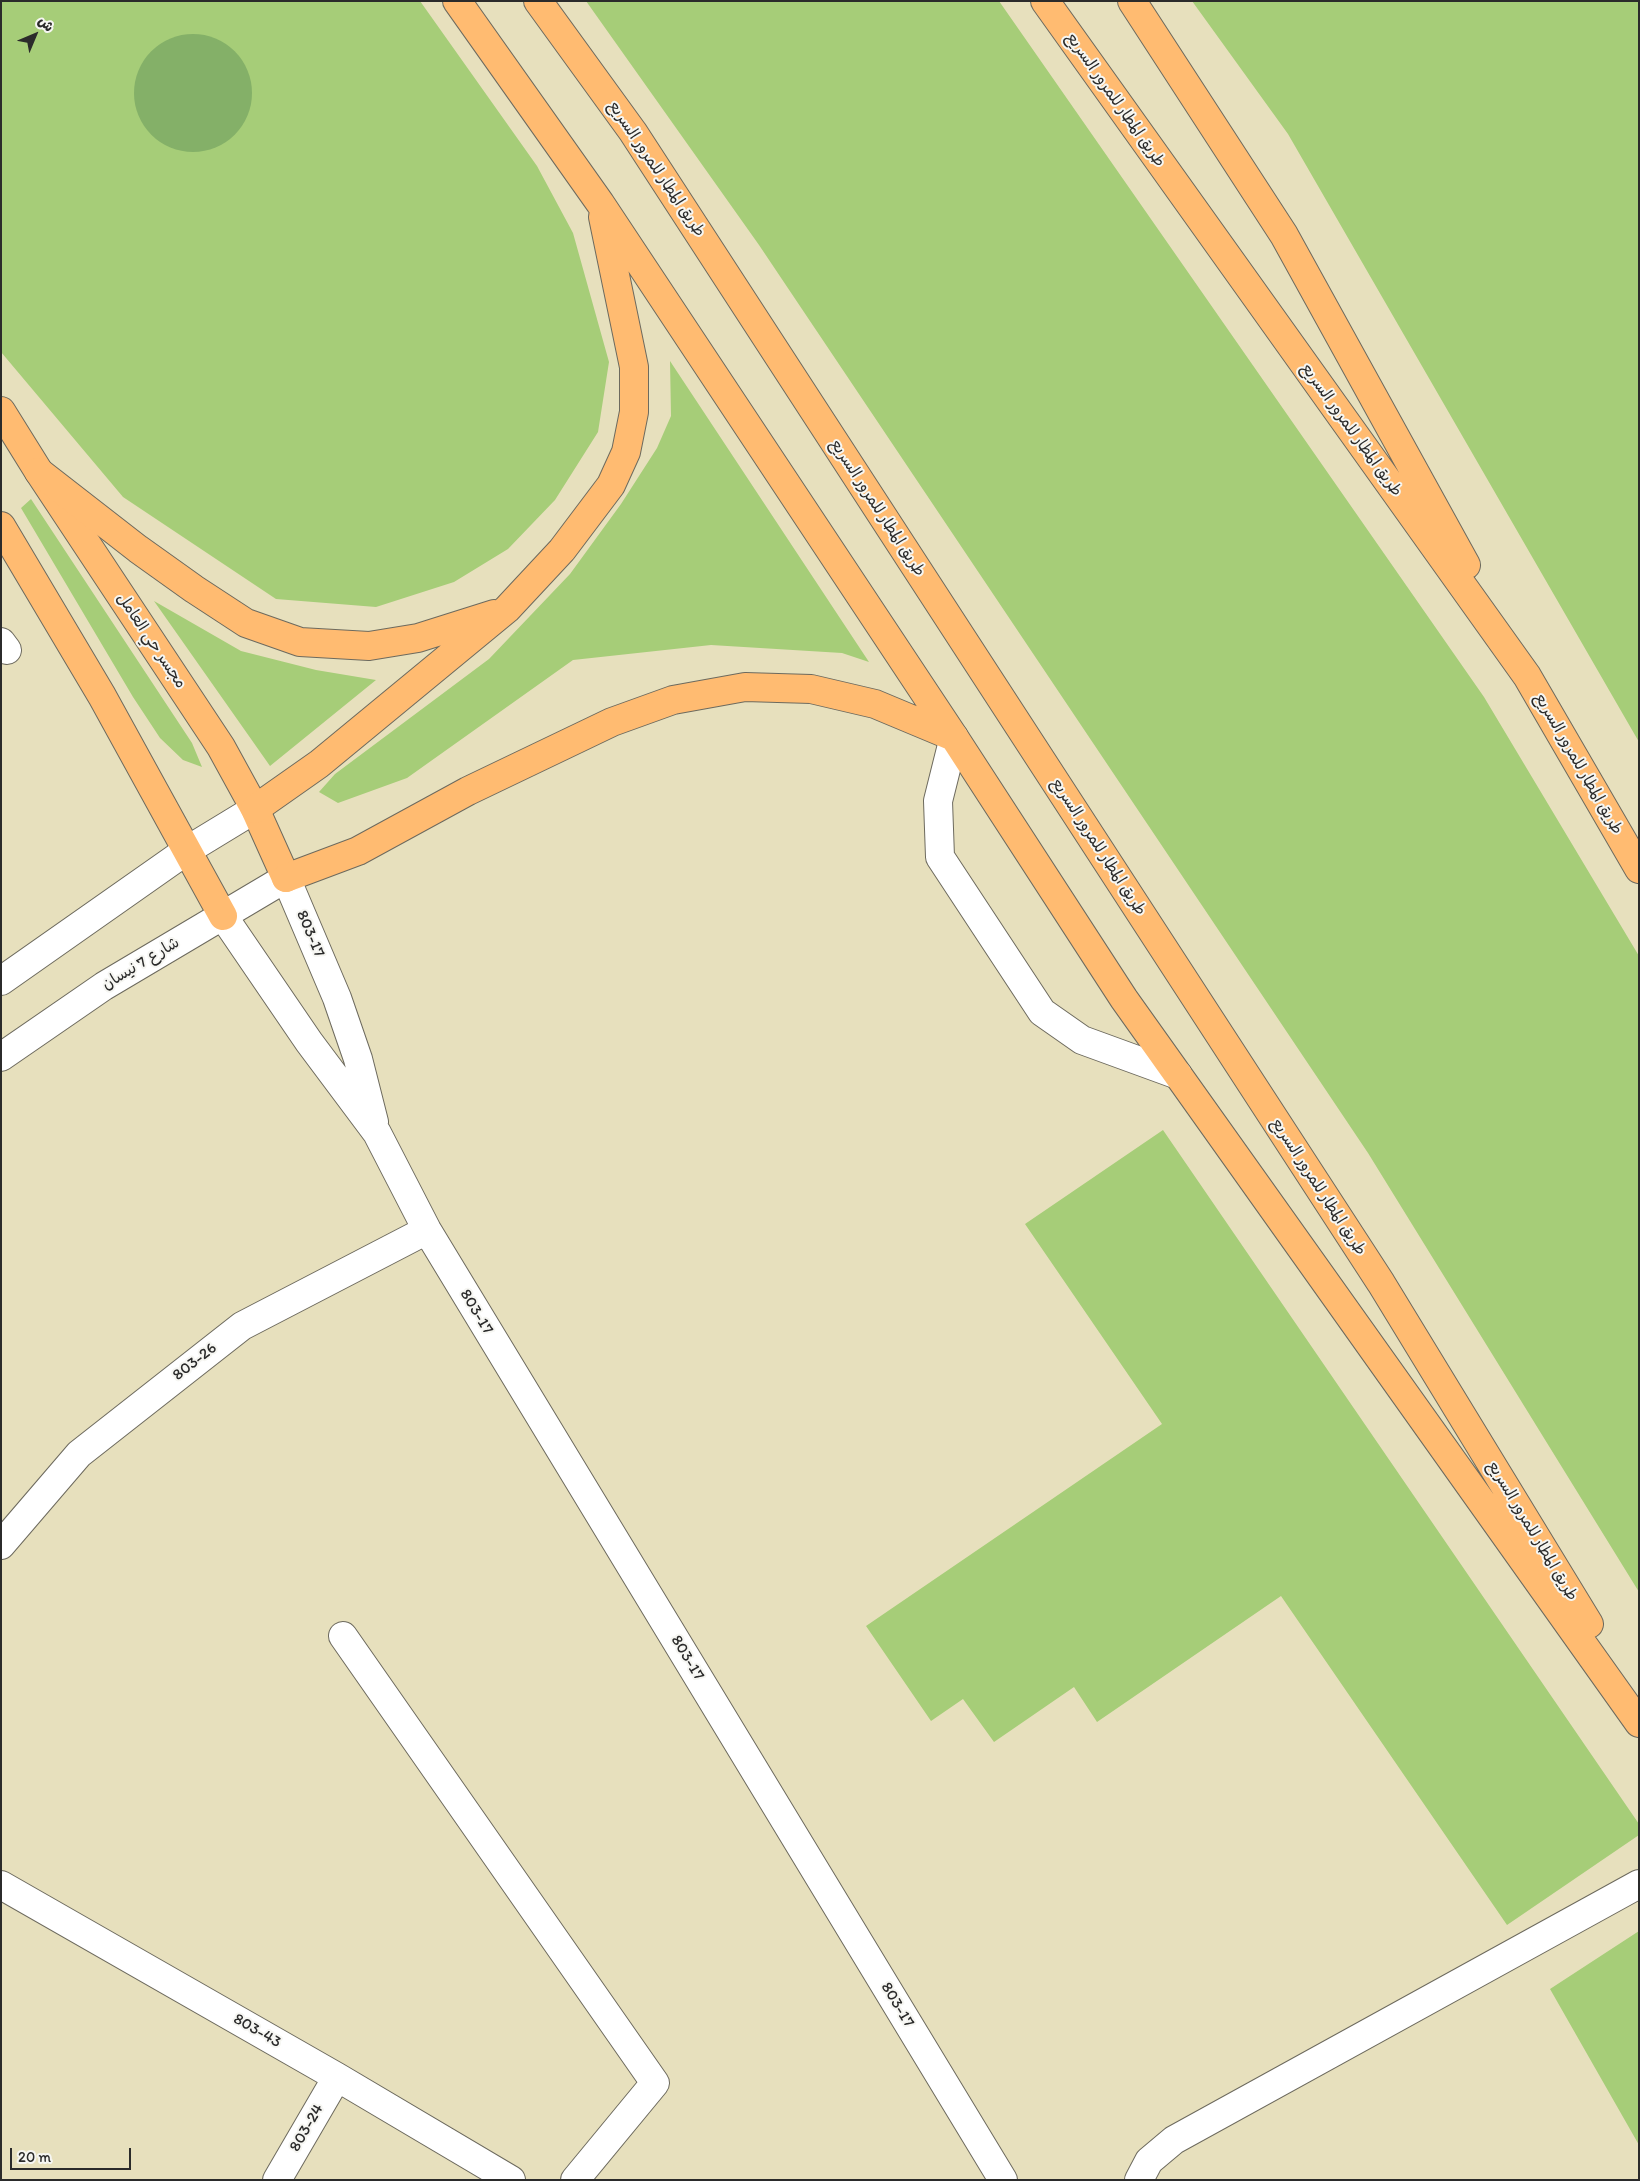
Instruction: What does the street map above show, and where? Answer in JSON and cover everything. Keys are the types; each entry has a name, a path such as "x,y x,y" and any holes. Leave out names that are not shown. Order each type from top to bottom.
{"main road":[{"path":"457,1 600,203 954,737 1124,999 1639,1723"},
{"name":"طريق المطار للمرور السريع","path":"538,1 639,140 1376,1275 1639,1706"},
{"name":"طريق المطار للمرور السريع","path":"1045,1 1527,676 1639,869"},
{"path":"1132,1 1284,235 1527,676"},
{"path":"255,808 319,764 507,609 562,550 611,485 626,452 634,412 634,367 600,203"},
{"name":"مجسر حي العامل","path":"1,411 39,472 221,747 255,808 286,878"},
{"path":"39,472 138,549 231,614 246,623 300,642 368,646 418,638 507,609"},
{"path":"1,526 102,696 223,916"},
{"path":"286,878 358,851 468,791 612,722 673,700 745,687 811,689 875,704 954,737"}],"street":[{"path":"954,737 938,801 940,857 1042,1012 1082,1040 1178,1075"},
{"path":"1,981 186,851 255,808"},
{"name":"شارع 7 نيسان","path":"1,1057 104,986 286,878"},
{"name":"803-17","path":"286,878 337,998 358,1059 377,1133"},
{"name":"803-17","path":"223,916 309,1042 377,1133 427,1230 1003,2180"},
{"name":"803-26","path":"1,1545 79,1454 242,1326 427,1230"},
{"path":"342,1636 655,2083 575,2180"},
{"path":"1140,2180 1149,2160 1174,2140 1639,1884"},
{"name":"803-43","path":"1,1885 336,2077 511,2180"},
{"name":"803-24","path":"277,2180 336,2077"}],"green space":[{"path":"1,1 420,1 537,166 573,233 609,362 598,432 555,500 508,549 454,582 376,607 276,599 123,497 1,352"},
{"path":"586,1 999,1 1484,697 1639,956 1639,1592 1368,1153 759,245"},
{"path":"1192,1 1639,1 1639,742 1288,134"},
{"path":"193,34 216,38 235,51 248,70 252,93 248,116 235,135 216,148 193,152 170,148 151,135 138,116 134,93 138,70 151,51 170,38"},
{"path":"670,361 869,662 842,653 711,645 573,660 407,778 338,803 319,792 335,774 489,659 570,574 621,504 657,448 671,416"},
{"path":"31,499 192,743 202,767 183,760 160,738 133,697 21,508"},
{"path":"154,601 241,651 316,670 376,680 270,766"},
{"path":"1163,1130 1639,1824 1639,1835 1507,1925 1281,1596 1097,1722 1074,1687 994,1742 963,1699 931,1721 866,1626 1162,1424 1025,1224"},
{"path":"1639,1931 1639,2145 1550,1989"}]}
